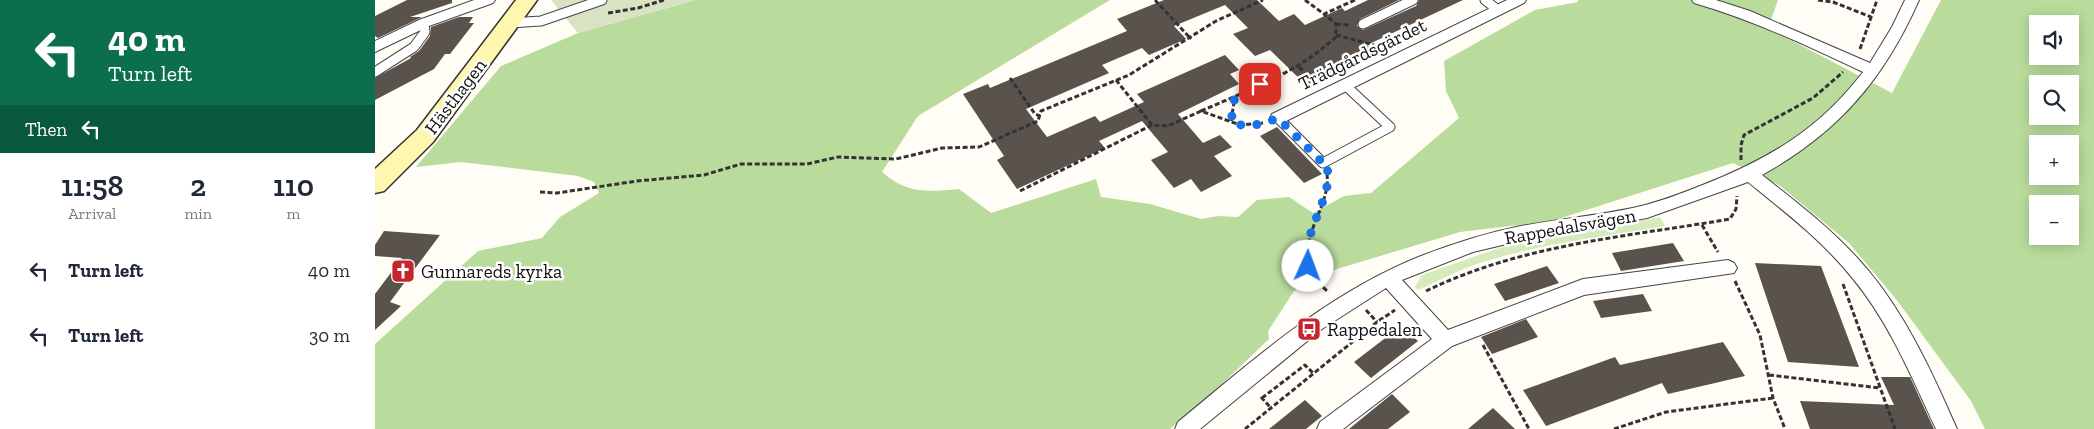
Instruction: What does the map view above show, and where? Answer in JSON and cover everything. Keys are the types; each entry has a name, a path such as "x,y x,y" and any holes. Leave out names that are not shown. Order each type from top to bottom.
{"street":[{"path":"375,47 424,23 487,0"},
{"name":"Hästhagen","path":"375,183 425,136 527,0"},
{"name":"Trädgårdsgärdet","path":"1278,118 1519,0"},
{"path":"1699,0 1752,16 1794,32 1875,71"},
{"name":"Rappedalsvägen","path":"1185,429 1287,345 1356,297 1389,279 1452,252 1503,237 1665,208 1745,168 1783,155 1847,103 1875,71 1891,45 1912,0"},
{"path":"1745,168 1835,248 1873,291 1907,346 1947,429"},
{"path":"1327,429 1445,340 1583,287 1728,268"},
{"path":"1389,279 1445,340"}],"lane":[{"path":"510,23 541,21 602,0"},
{"path":"1363,24 1413,0"},
{"path":"1485,0 1498,10"},
{"path":"375,72 414,46 425,32 424,23"},
{"path":"1278,118 1323,163 1391,127 1345,85"}],"path":[{"path":"599,15 638,8 663,0"},
{"path":"1155,0 1191,39"},
{"path":"540,192 557,194 637,181 704,175 741,164 807,164 838,157 896,159 942,148 979,147 1038,121 1041,111 1116,80 1191,39 1216,21 1263,0"},
{"path":"1020,191 1152,124 1168,126 1299,67 1325,50 1336,35 1336,24 1305,0"},
{"path":"1324,14 1355,0"},
{"path":"1818,0 1833,2 1871,17"},
{"path":"1745,168 1741,145 1744,135 1753,128 1790,112 1813,98 1837,79 1860,50 1877,0"},
{"path":"1336,35 1374,45"},
{"path":"1299,67 1327,94"},
{"path":"1010,78 1035,114 1040,116"},
{"path":"1116,80 1152,124"},
{"path":"1231,122 1235,95"},
{"path":"1201,111 1240,125 1259,125 1278,118"},
{"path":"1325,162 1328,168 1327,186 1306,251 1307,263 1313,276 1328,294 1343,284 1377,322"},
{"path":"1245,429 1377,322 1408,301 1464,274 1504,260 1558,247 1730,219 1736,209 1737,193"},
{"path":"1702,224 1749,306 1760,335 1773,398 1785,429"},
{"path":"1841,279 1895,429"},
{"path":"1473,329 1497,368 1505,391 1529,429"},
{"path":"1271,408 1262,398 1294,372 1305,364 1313,374"},
{"path":"1769,376 1880,388"},
{"path":"1614,429 1666,412 1773,398"}],"green space":[{"path":"551,0 695,0 578,33"},
{"path":"695,0 1110,0 918,116 882,172 900,184 918,190 959,189 991,213 1096,179 1101,197 1150,204 1201,219 1218,216 1238,217 1257,200 1289,197 1313,213 1344,196 1371,193 1459,118 1446,91 1444,61 1535,10 1578,2 1578,0 1778,0 1768,28 1892,93 1941,0 2094,0 2094,429 1985,429 1971,401 1896,299 1849,243 1779,185 1733,163 1552,221 1460,232 1327,272 1294,291 1268,331 1269,339 1204,401 1170,429 375,429 375,344 478,251 542,238 560,217 599,193 594,182 578,176 461,162 416,167 501,66 578,33"},
{"path":"1660,217 1665,226 1521,252 1474,265 1418,290 1415,287 1421,276 1502,247"}],"building":[{"path":"407,0 452,0 452,3 410,17 422,17 378,38 375,36 375,16"},
{"path":"1164,0 1257,0 1279,21 1294,14 1305,25 1342,8 1345,11 1368,0 1399,0 1360,19 1357,26 1363,30 1416,6 1419,0 1463,0 1367,45 1377,54 1308,87 1270,50 1255,56 1233,34 1248,28 1225,5 1174,26 1186,39 1149,55 1142,48 1102,65 1109,73 1026,109 1047,137 1095,116 1100,122 1144,102 1137,94 1225,55 1239,70 1230,74 1239,84 1178,114 1203,143 1220,135 1232,147 1214,156 1232,176 1201,192 1191,179 1174,188 1151,160 1168,152 1142,121 1099,141 1105,148 1017,189 997,160 1004,156 963,94 988,84 990,88 1127,31 1117,19"},
{"path":"459,17 473,17 469,23 474,23 450,54 445,54 434,69 375,100 375,78 411,58 419,51 430,36 431,27"},
{"path":"1277,127 1322,174 1304,183 1260,136"},
{"name":"Gunnareds kyrka","path":"384,231 440,235 390,302 401,306 375,330 375,294 402,258 375,256 375,245"},
{"path":"1673,243 1684,261 1621,271 1612,253"},
{"path":"1755,263 1821,266 1859,367 1788,362"},
{"path":"1547,266 1559,283 1505,301 1494,284"},
{"path":"1643,294 1652,311 1601,318 1593,301"},
{"path":"1526,319 1538,337 1492,354 1481,337"},
{"path":"1401,326 1418,341 1371,378 1354,362"},
{"path":"1723,342 1745,376 1668,394 1662,383 1546,426 1523,390 1615,357 1620,365"},
{"path":"1881,377 1910,377 1934,429 1810,429 1800,401 1894,405"},
{"path":"1392,394 1410,412 1388,429 1349,429"},
{"path":"1305,400 1322,416 1306,429 1269,429"},
{"path":"1493,408 1515,429 1468,429"}],"place":[{"name":"Gunnareds kyrka","path":"403,271"},
{"name":"Rappedalen","path":"1309,329"}],"route":[{"path":"1260,84 1235,95 1231,122 1240,125 1259,125 1278,118 1323,163 1325,162 1328,168 1327,186 1306,251 1308,266"}]}
